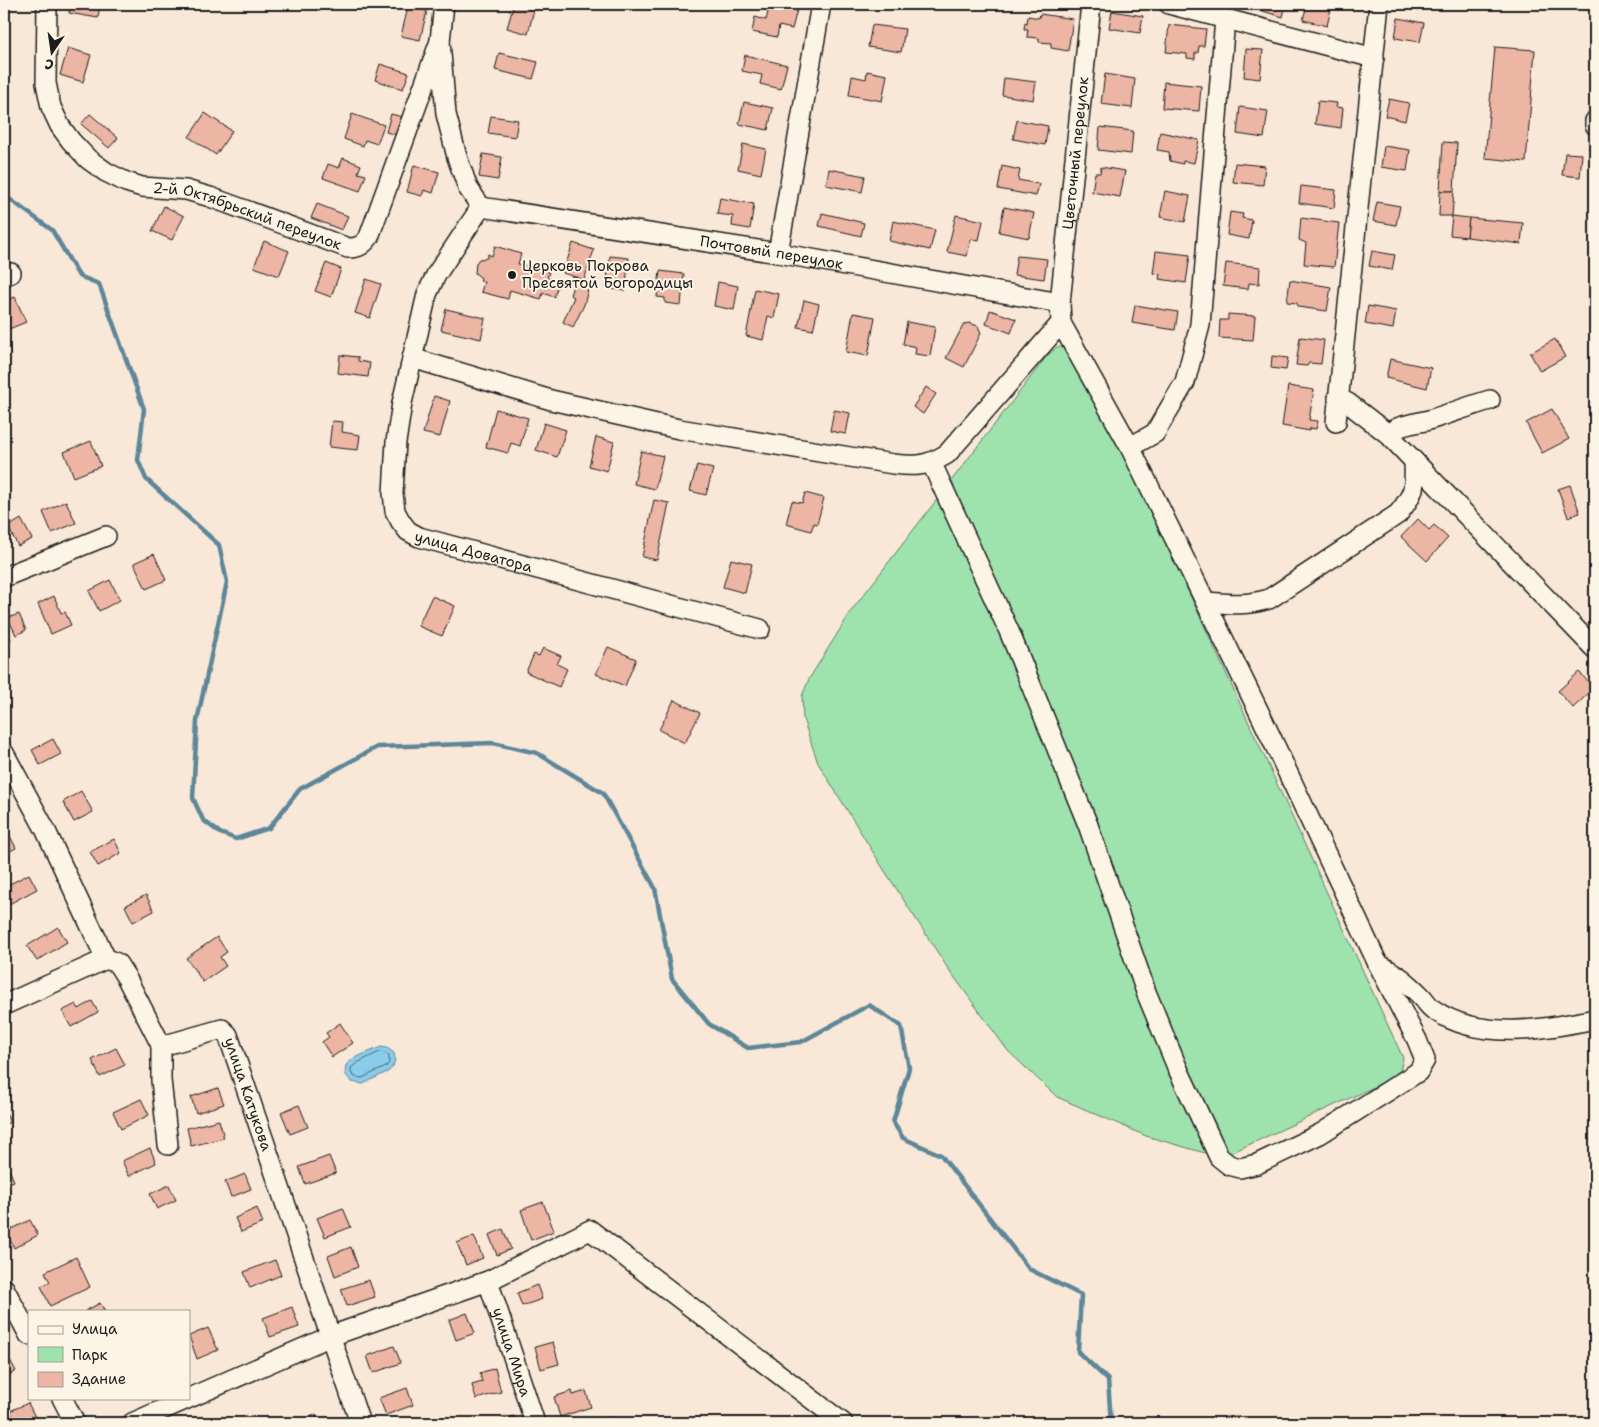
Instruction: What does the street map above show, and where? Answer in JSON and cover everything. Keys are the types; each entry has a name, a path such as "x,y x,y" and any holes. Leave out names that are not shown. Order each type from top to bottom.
{"street":[{"name":"2-й Октябрьский переулок","path":"48,4 46,84 51,107 60,126 88,159 106,172 126,182 142,187 186,190 210,197 348,248 356,248 363,245 369,237 440,41"},
{"path":"444,4 440,41 448,122 457,157 468,188 481,206"},
{"path":"778,253 821,4"},
{"name":"Цветочный переулок","path":"1061,323 1060,303 1091,4"},
{"path":"1169,4 1374,58"},
{"path":"1336,422 1379,4"},
{"path":"1130,447 1156,433 1185,382 1200,325 1225,19"},
{"path":"1595,120 1595,125"},
{"name":"Почтовый переулок","path":"481,206 778,253 1060,303"},
{"name":"улица Доватора","path":"481,206 436,275 427,294 402,403 396,442 393,493 395,511 401,522 408,531 419,537 760,629"},
{"path":"412,358 551,400 679,429 913,466 932,464 947,454 1061,323 1130,447 1266,724 1378,964 1417,1040 1425,1060 1418,1072 1320,1134 1257,1164 1240,1168 1229,1166 1219,1157 1177,1067 1146,992 1088,825 1009,631 932,464"},
{"path":"1338,398 1348,403 1388,434 1595,649"},
{"path":"1388,434 1395,428 1405,424 1429,420 1490,400"},
{"path":"1206,602 1244,604 1270,599 1398,514 1411,498 1414,483 1414,461"},
{"path":"4,577 106,536"},
{"path":"4,753 45,829 106,959 116,963 126,977 161,1045 161,1080 168,1145"},
{"path":"4,1006 106,959"},
{"path":"1378,964 1397,974 1433,1010 1454,1020 1480,1028 1515,1030 1561,1026 1595,1020"},
{"name":"улица Катукова","path":"161,1045 222,1029 228,1035 360,1423"},
{"path":"190,1398 331,1336 488,1281 590,1230 843,1423"},
{"name":"улица Мира","path":"488,1281 535,1423"},
{"path":"4,1288 28,1333"},
{"path":"63,1400 75,1423"},
{"path":"132,1423 185,1400"}],"green space":[{"path":"1057,347 1065,347 1072,354 1140,486 1403,1058 1400,1071 1387,1081 1233,1152 1205,1153 1146,1136 1057,1097 1008,1051 947,967 818,763 803,719 802,696 809,679 852,610 1047,356"}],"water":[{"path":"381,1047 387,1048 394,1053 395,1060 389,1071 363,1084 352,1082 345,1074 346,1065 354,1058"}],"building":[{"path":"70,4 100,4 98,18 69,13"},
{"path":"514,4 534,9 528,34 507,28"},
{"path":"770,4 798,6 792,29 779,26 777,37 752,32 755,17 766,20"},
{"path":"1261,4 1286,4 1283,17 1259,10"},
{"path":"1307,4 1332,4 1327,26 1303,20"},
{"path":"1548,4 1559,4 1554,10"},
{"path":"408,7 427,11 420,40 401,36"},
{"path":"1112,11 1143,16 1140,33 1109,28"},
{"path":"1040,14 1073,19 1068,51 1051,48 1051,43 1039,42 1039,38 1027,37 1028,29 1024,29 1028,16 1039,18"},
{"path":"1398,18 1424,23 1420,42 1395,38"},
{"path":"872,25 905,29 901,52 868,47"},
{"path":"1169,25 1206,29 1204,46 1199,46 1198,53 1195,53 1195,59 1187,58 1187,54 1166,52"},
{"path":"1495,47 1535,50 1526,162 1485,158"},
{"path":"68,48 91,55 83,82 60,75"},
{"path":"1246,49 1263,50 1260,79 1244,77"},
{"path":"499,53 538,62 533,79 495,70"},
{"path":"745,55 787,65 781,89 760,84 762,75 742,71"},
{"path":"380,64 409,73 403,89 375,80"},
{"path":"867,71 887,75 882,101 849,95 852,76 866,79"},
{"path":"1105,74 1135,79 1132,108 1101,104"},
{"path":"1004,78 1036,82 1033,100 1002,95"},
{"path":"1164,82 1201,86 1199,111 1162,108"},
{"path":"1389,99 1409,103 1405,121 1385,116"},
{"path":"1318,101 1337,103 1336,107 1343,108 1341,128 1315,124"},
{"path":"744,102 773,108 768,130 739,124"},
{"path":"1240,107 1268,111 1264,138 1237,134"},
{"path":"205,113 232,131 216,155 189,137"},
{"path":"90,114 118,138 109,148 81,124"},
{"path":"352,114 384,125 377,144 365,140 363,146 344,139"},
{"path":"391,114 403,117 398,135 386,132"},
{"path":"491,116 518,120 515,137 488,133"},
{"path":"1017,120 1048,126 1045,145 1013,139"},
{"path":"1100,127 1133,131 1131,154 1098,150"},
{"path":"1160,132 1199,140 1194,163 1183,161 1183,164 1170,161 1169,152 1157,150"},
{"path":"1443,142 1457,143 1454,191 1440,191"},
{"path":"743,144 766,149 761,174 738,169"},
{"path":"1384,146 1410,150 1407,171 1381,167"},
{"path":"1565,153 1582,154 1580,177 1562,175"},
{"path":"483,154 502,157 498,180 479,177"},
{"path":"343,158 361,165 358,173 366,175 360,191 323,178 328,164 339,168"},
{"path":"1235,163 1265,166 1263,185 1233,182"},
{"path":"414,165 439,172 433,193 424,190 422,196 407,192"},
{"path":"1002,166 1020,170 1018,180 1039,184 1036,196 998,189"},
{"path":"1101,167 1125,171 1120,197 1092,192 1095,173 1100,173"},
{"path":"829,169 865,176 862,192 826,185"},
{"path":"1301,186 1336,190 1334,208 1299,203"},
{"path":"1165,191 1190,196 1185,222 1160,217"},
{"path":"1440,191 1454,191 1452,216 1439,216"},
{"path":"720,198 754,204 750,229 732,226 733,216 717,214"},
{"path":"1377,202 1400,206 1396,225 1373,221"},
{"path":"317,204 348,216 342,230 311,218"},
{"path":"164,206 184,216 172,240 152,231"},
{"path":"1004,207 1034,213 1029,238 999,232"},
{"path":"1230,212 1243,214 1242,218 1252,220 1249,239 1227,235"},
{"path":"822,213 864,223 861,236 819,226"},
{"path":"956,215 983,221 979,240 971,239 967,256 947,252"},
{"path":"1452,216 1469,218 1467,237 1450,235"},
{"path":"1301,218 1339,223 1334,267 1304,264 1306,243 1299,240"},
{"path":"1469,218 1523,223 1521,244 1467,237"},
{"path":"893,221 935,230 930,250 889,241"},
{"path":"264,241 289,251 279,276 254,267"},
{"path":"573,243 594,250 584,280 563,273"},
{"name":"Церковь Покрова Пресвятой Богородицы","path":"495,246 521,254 518,264 549,272 547,278 559,282 554,297 543,293 541,299 510,290 508,299 481,292 484,282 480,281 481,278 475,273 476,263 479,259 487,258 488,254 492,256"},
{"path":"1156,251 1190,255 1186,283 1159,279 1160,274 1153,273"},
{"path":"1372,251 1395,255 1392,270 1369,266"},
{"path":"610,256 629,258 625,291 606,288"},
{"path":"1017,256 1047,259 1044,279 1014,275"},
{"path":"326,263 341,269 331,297 315,291"},
{"path":"1226,263 1260,267 1259,284 1249,283 1248,289 1223,286"},
{"path":"660,271 684,274 681,305 665,303 665,298 657,297"},
{"path":"576,277 590,282 584,305 573,327 563,322 574,297 570,295"},
{"path":"366,279 381,284 370,318 355,313"},
{"path":"1290,280 1331,287 1327,311 1298,307 1297,303 1287,302"},
{"path":"718,282 738,286 734,310 714,306"},
{"path":"755,289 779,294 774,318 768,316 763,340 746,336"},
{"path":"15,297 26,322 9,329 4,316 4,301"},
{"path":"804,300 819,304 813,330 798,327"},
{"path":"1135,305 1178,312 1175,330 1132,323"},
{"path":"1368,306 1396,311 1393,329 1365,324"},
{"path":"446,309 485,318 481,339 441,330"},
{"path":"990,310 1016,319 1011,333 986,324"},
{"path":"853,313 875,317 868,356 846,352"},
{"path":"1228,314 1255,316 1253,340 1219,338 1220,320 1228,320"},
{"path":"907,322 935,327 930,356 915,354 916,347 903,344"},
{"path":"969,323 978,326 981,333 964,367 946,358 964,324"},
{"path":"1300,337 1324,340 1321,364 1296,365"},
{"path":"1555,339 1565,357 1540,371 1530,353"},
{"path":"340,355 358,357 358,361 370,363 368,377 338,373"},
{"path":"1272,356 1288,358 1286,370 1271,368"},
{"path":"1390,359 1431,368 1427,388 1386,378"},
{"path":"1288,386 1314,390 1309,420 1318,421 1316,429 1310,428 1310,431 1282,426"},
{"path":"926,387 936,394 923,414 913,407"},
{"path":"434,396 450,401 440,437 423,433"},
{"path":"496,409 528,418 520,446 511,443 508,453 486,447"},
{"path":"1552,409 1569,439 1542,453 1526,423"},
{"path":"834,410 850,413 846,434 830,431"},
{"path":"332,421 343,422 342,432 360,435 358,450 329,447"},
{"path":"544,423 566,430 557,457 536,450"},
{"path":"596,437 614,442 607,471 589,466"},
{"path":"91,441 101,466 74,477 64,452"},
{"path":"641,451 663,456 655,489 634,484"},
{"path":"697,465 713,469 706,495 690,491"},
{"path":"1570,485 1580,513 1568,517 1558,489"},
{"path":"805,493 824,498 817,524 814,523 811,531 786,524 792,501 802,503"},
{"path":"654,500 669,503 657,560 642,557"},
{"path":"66,501 76,523 52,533 43,512"},
{"path":"21,519 32,539 18,546 8,527"},
{"path":"1418,519 1429,530 1434,525 1448,538 1427,561 1401,537"},
{"path":"154,554 166,580 146,589 134,563"},
{"path":"731,559 752,564 745,593 723,587"},
{"path":"110,580 120,600 99,611 89,591"},
{"path":"54,596 61,613 65,612 71,625 51,634 38,604"},
{"path":"432,596 455,606 442,636 418,626"},
{"path":"19,614 26,630 16,635 8,618"},
{"path":"4,624 11,640 4,643"},
{"path":"608,647 636,659 625,686 596,674"},
{"path":"543,648 561,656 557,664 567,669 559,687 526,672 534,654 539,656"},
{"path":"1579,672 1594,688 1573,708 1558,691"},
{"path":"674,700 700,713 685,743 659,730"},
{"path":"53,739 61,754 40,765 32,750"},
{"path":"81,791 93,812 74,822 63,802"},
{"path":"6,828 16,848 4,854 4,829"},
{"path":"114,839 121,853 98,866 90,852"},
{"path":"29,874 37,889 9,904 4,893 4,887"},
{"path":"146,895 154,911 133,922 125,906"},
{"path":"58,927 67,942 37,961 27,946"},
{"path":"217,937 227,952 220,957 226,966 203,982 186,958"},
{"path":"92,1001 98,1012 71,1027 62,1011 76,1004 79,1009"},
{"path":"340,1023 353,1043 332,1057 322,1042 329,1037 326,1033"},
{"path":"116,1048 125,1065 100,1077 92,1060"},
{"path":"218,1088 224,1104 196,1113 191,1097"},
{"path":"141,1099 149,1115 121,1129 113,1112"},
{"path":"299,1105 308,1127 290,1134 281,1112"},
{"path":"4,1109 10,1122 4,1125"},
{"path":"219,1120 224,1138 191,1146 187,1128"},
{"path":"150,1148 156,1163 129,1176 122,1161"},
{"path":"329,1156 336,1173 305,1184 299,1167"},
{"path":"6,1162 14,1181 4,1185 4,1163"},
{"path":"245,1174 251,1189 231,1197 225,1182"},
{"path":"169,1185 176,1200 157,1209 150,1194"},
{"path":"543,1202 554,1231 531,1240 521,1210"},
{"path":"257,1208 263,1223 241,1232 235,1218"},
{"path":"343,1208 351,1227 325,1237 317,1218"},
{"path":"30,1220 38,1235 14,1248 6,1232"},
{"path":"503,1229 511,1249 497,1255 489,1235"},
{"path":"474,1236 483,1258 466,1265 457,1243"},
{"path":"351,1247 358,1267 335,1276 328,1256"},
{"path":"76,1257 90,1287 50,1306 41,1286 50,1282 45,1272"},
{"path":"275,1260 281,1275 250,1288 244,1272"},
{"path":"369,1280 375,1297 347,1306 341,1289"},
{"path":"537,1285 542,1299 522,1306 517,1293"},
{"path":"100,1303 104,1310 87,1310"},
{"path":"292,1307 299,1327 270,1337 263,1318"},
{"path":"467,1313 475,1333 456,1340 449,1320"},
{"path":"208,1328 218,1350 197,1359 190,1336"},
{"path":"553,1342 559,1364 541,1369 535,1347"},
{"path":"394,1346 401,1363 373,1373 367,1356"},
{"path":"6,1353 16,1371 4,1378 4,1354"},
{"path":"495,1368 501,1392 476,1399 472,1385 482,1382 480,1373"},
{"path":"407,1388 413,1405 386,1415 379,1398"},
{"path":"572,1391 573,1395 586,1391 591,1407 560,1417 554,1397"},
{"path":"28,1403 38,1423 16,1423 10,1411"},
{"path":"316,1414 320,1423 295,1423"},
{"path":"514,1416 516,1423 490,1423"},
{"path":"612,1417 614,1423 593,1423"}],"waterway":[{"path":"4,195 52,230 79,276 99,284 144,409 138,460 146,479 219,545 227,582 197,721 193,798 203,820 220,833 236,839 269,828 300,789 377,747 493,743 537,753 603,793 655,888 672,979 709,1024 748,1048 801,1042 869,1005 901,1026 909,1068 893,1122 903,1138 941,1155 1029,1269 1081,1295 1078,1352 1108,1380 1111,1423"}],"place":[{"name":"Церковь Покрова Пресвятой Богородицы","path":"512,275"}]}
